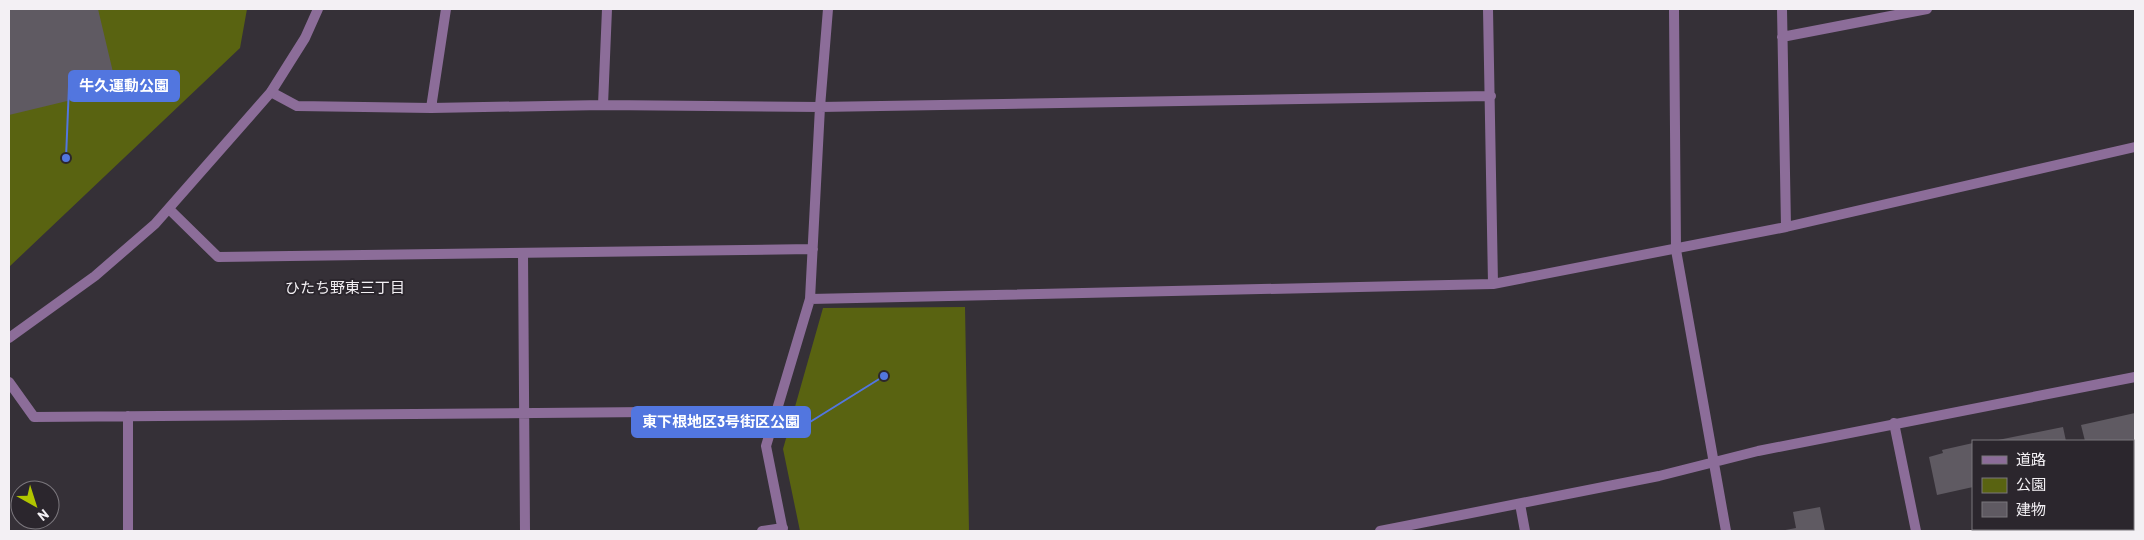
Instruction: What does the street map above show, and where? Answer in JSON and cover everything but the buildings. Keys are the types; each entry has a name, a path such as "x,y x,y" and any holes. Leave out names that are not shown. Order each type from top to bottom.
{"street":[{"path":"9,338 95,276 169,209 272,92 305,38 318,9"},
{"path":"431,108 446,9"},
{"path":"603,105 607,9"},
{"path":"762,531 783,530 766,446 810,299 820,107 828,9"},
{"path":"1488,9 1493,284"},
{"path":"1674,9 1676,250 1726,531"},
{"path":"1782,9 1786,227"},
{"path":"1782,37 1928,9"},
{"path":"272,92 297,106 431,108 603,105 820,107 1491,96"},
{"path":"810,299 1493,284 1676,250 1786,227 2135,147"},
{"path":"169,209 218,257 813,249"},
{"path":"524,253 525,531"},
{"path":"1380,531 1659,476 1713,462 1894,424 2135,377"},
{"path":"9,382 34,417 776,411"},
{"path":"128,416 128,531"},
{"path":"1894,424 1916,531"},
{"path":"1520,504 1525,531"}],"green space":[{"path":"9,9 247,9 240,48 9,267"},
{"path":"965,307 969,531 800,531 783,449 823,308"}],"place":[{"name":"牛久運動公園","path":"66,158"},
{"name":"東下根地区3号街区公園","path":"884,376"}],"district":[{"name":"ひたち野東三丁目","path":"345,287"}]}
